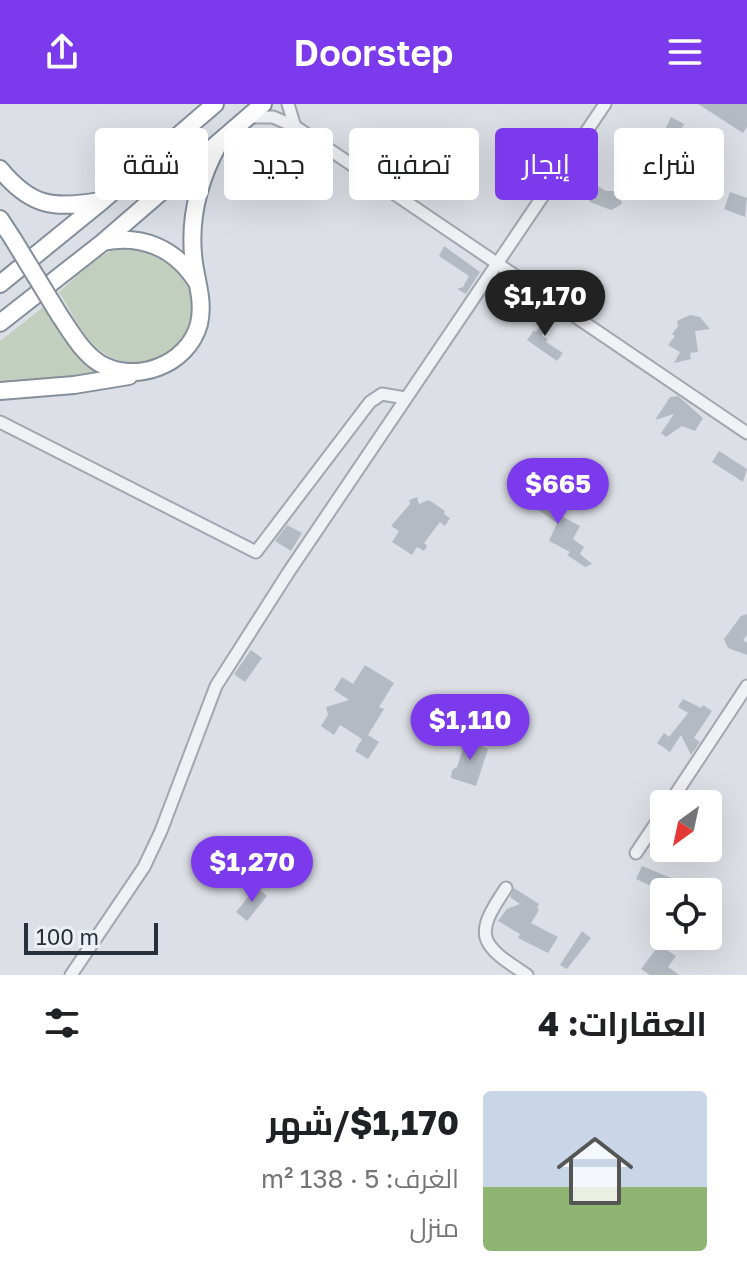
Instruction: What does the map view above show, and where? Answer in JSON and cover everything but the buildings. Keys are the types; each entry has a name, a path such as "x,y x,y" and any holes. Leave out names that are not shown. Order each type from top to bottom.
{"highway":[{"path":"0,284 215,104"},
{"path":"0,323 102,243 263,104"},
{"path":"0,391 86,383 147,371 171,360 188,345 198,326 200,289 193,253 193,215 198,190 218,145"},
{"path":"0,169 17,189 38,202 63,206 102,201"},
{"path":"0,219 60,316 95,360 117,371 147,371"},
{"path":"102,243 128,239 154,244 177,257 200,289"}],"street":[{"path":"288,104 296,127"},
{"path":"71,975 144,867 161,831 216,686 288,573 605,104"},
{"path":"249,117 273,117 296,127 747,433"},
{"path":"0,422 256,552 370,402 382,394 405,398"},
{"path":"678,790 747,686"},
{"path":"636,853 650,832"},
{"path":"506,888 485,923 486,940 499,957 527,975"}],"green space":[{"path":"130,245 159,250 170,257 189,288 192,308 188,327 179,343 165,355 147,362 128,363 99,349 85,334 59,292 110,251"},
{"path":"46,305 105,375 0,384 0,341"}]}
